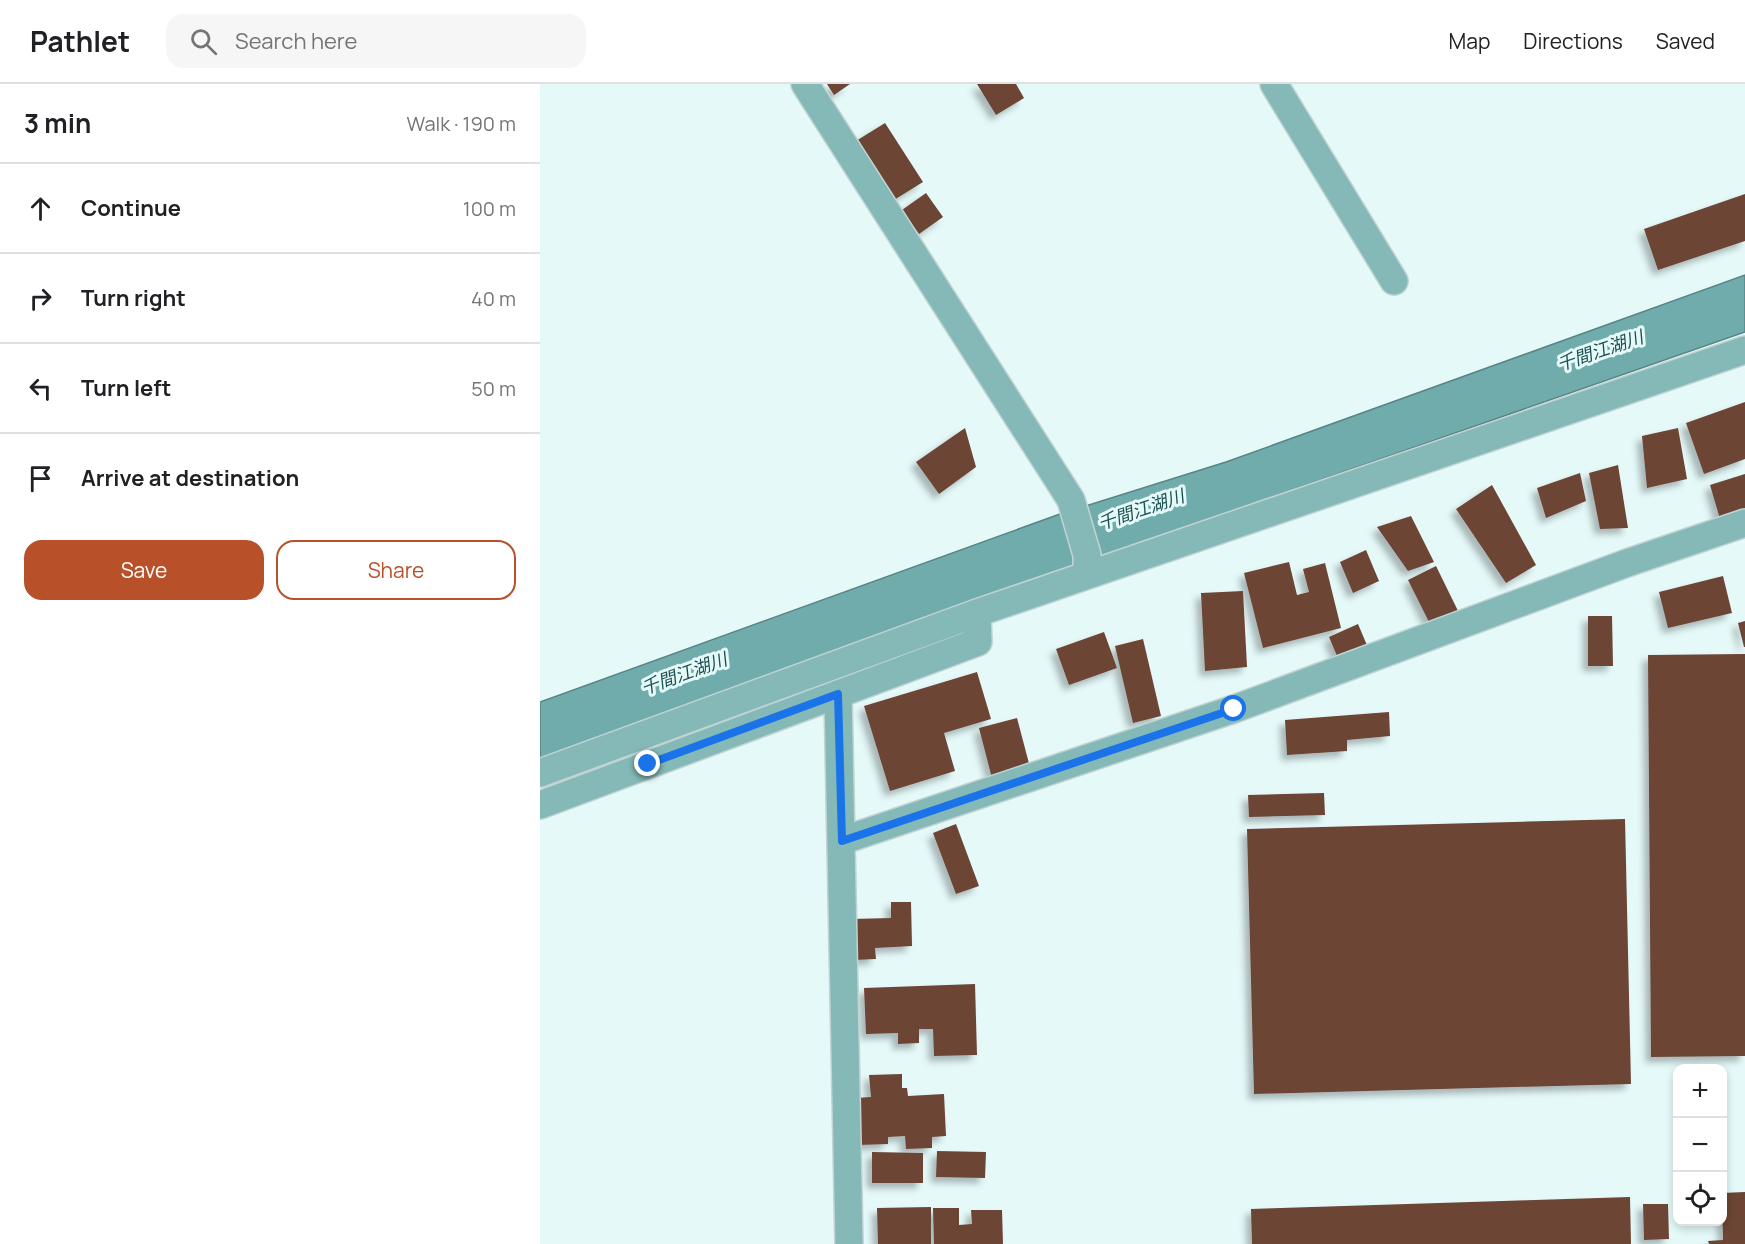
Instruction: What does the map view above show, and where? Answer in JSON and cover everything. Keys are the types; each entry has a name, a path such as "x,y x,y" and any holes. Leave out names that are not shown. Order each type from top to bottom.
{"street":[{"path":"805,84 1071,500 1087,565"},
{"path":"1274,84 1394,281"},
{"path":"540,773 977,613 1087,565 1745,351"},
{"path":"842,841 1234,709 1616,567 1745,523"},
{"path":"540,805 978,642 977,613"},
{"path":"838,694 849,1244"}],"water":[{"name":"千間江湖川","path":"1745,275 1745,332 1074,566 540,761 540,702 1060,514 1226,462"}],"building":[{"path":"827,84 850,84 834,95"},
{"path":"977,84 1016,84 1024,98 996,115"},
{"path":"885,123 923,182 894,200 856,141"},
{"path":"926,193 943,217 919,234 902,210"},
{"path":"1745,194 1745,241 1658,270 1644,229"},
{"path":"1745,402 1745,459 1704,474 1686,423"},
{"path":"965,428 976,467 939,494 916,462"},
{"path":"1678,428 1687,479 1647,488 1642,436"},
{"path":"1618,465 1628,528 1600,529 1589,473"},
{"path":"1580,473 1586,501 1546,518 1537,488"},
{"path":"1745,474 1745,511 1720,519 1710,485"},
{"path":"1492,485 1536,565 1506,583 1456,509"},
{"path":"1411,516 1434,562 1408,571 1377,527"},
{"path":"1366,550 1379,581 1353,593 1340,562"},
{"path":"1289,562 1297,595 1309,592 1303,569 1325,563 1341,628 1263,648 1244,573"},
{"path":"1436,566 1461,617 1432,628 1408,580"},
{"path":"1723,576 1732,613 1668,628 1659,592"},
{"path":"1243,591 1247,667 1205,671 1201,593"},
{"path":"1588,616 1612,616 1613,666 1588,666"},
{"path":"1745,621 1745,647 1744,647 1738,623"},
{"path":"1358,624 1369,650 1340,663 1329,637"},
{"path":"1104,632 1117,668 1069,685 1056,649"},
{"path":"1143,639 1161,716 1133,723 1115,646"},
{"path":"1745,654 1745,1056 1651,1057 1648,655"},
{"path":"977,672 991,719 944,733 955,771 890,791 864,706"},
{"path":"1389,712 1390,736 1347,740 1347,751 1287,755 1285,720"},
{"path":"1017,718 1031,771 993,782 979,728"},
{"path":"1324,793 1325,815 1249,817 1248,795"},
{"path":"1625,819 1631,1084 1254,1094 1247,829"},
{"path":"956,824 979,886 956,894 933,833"},
{"path":"891,902 911,902 912,946 875,948 876,959 853,960 851,919 891,918"},
{"path":"975,984 977,1055 934,1056 933,1029 919,1029 919,1043 898,1044 898,1033 866,1034 864,988"},
{"path":"902,1074 902,1088 907,1088 908,1096 944,1094 946,1136 932,1137 932,1148 906,1149 905,1136 888,1137 888,1144 858,1145 856,1098 871,1097 869,1075"},
{"path":"937,1151 986,1152 985,1178 936,1177"},
{"path":"872,1152 923,1153 923,1183 872,1183"},
{"path":"1745,1192 1745,1244 1709,1244 1708,1241 1723,1240 1723,1226 1727,1226 1727,1193"},
{"path":"1630,1197 1631,1244 1252,1244 1251,1209"},
{"path":"1643,1204 1668,1204 1669,1239 1644,1240"},
{"path":"931,1207 931,1244 878,1244 877,1208"},
{"path":"933,1208 959,1208 959,1225 972,1224 971,1210 1002,1210 1003,1244 934,1244"}],"route":[{"path":"648,764 838,694 842,841 1234,709"}]}
